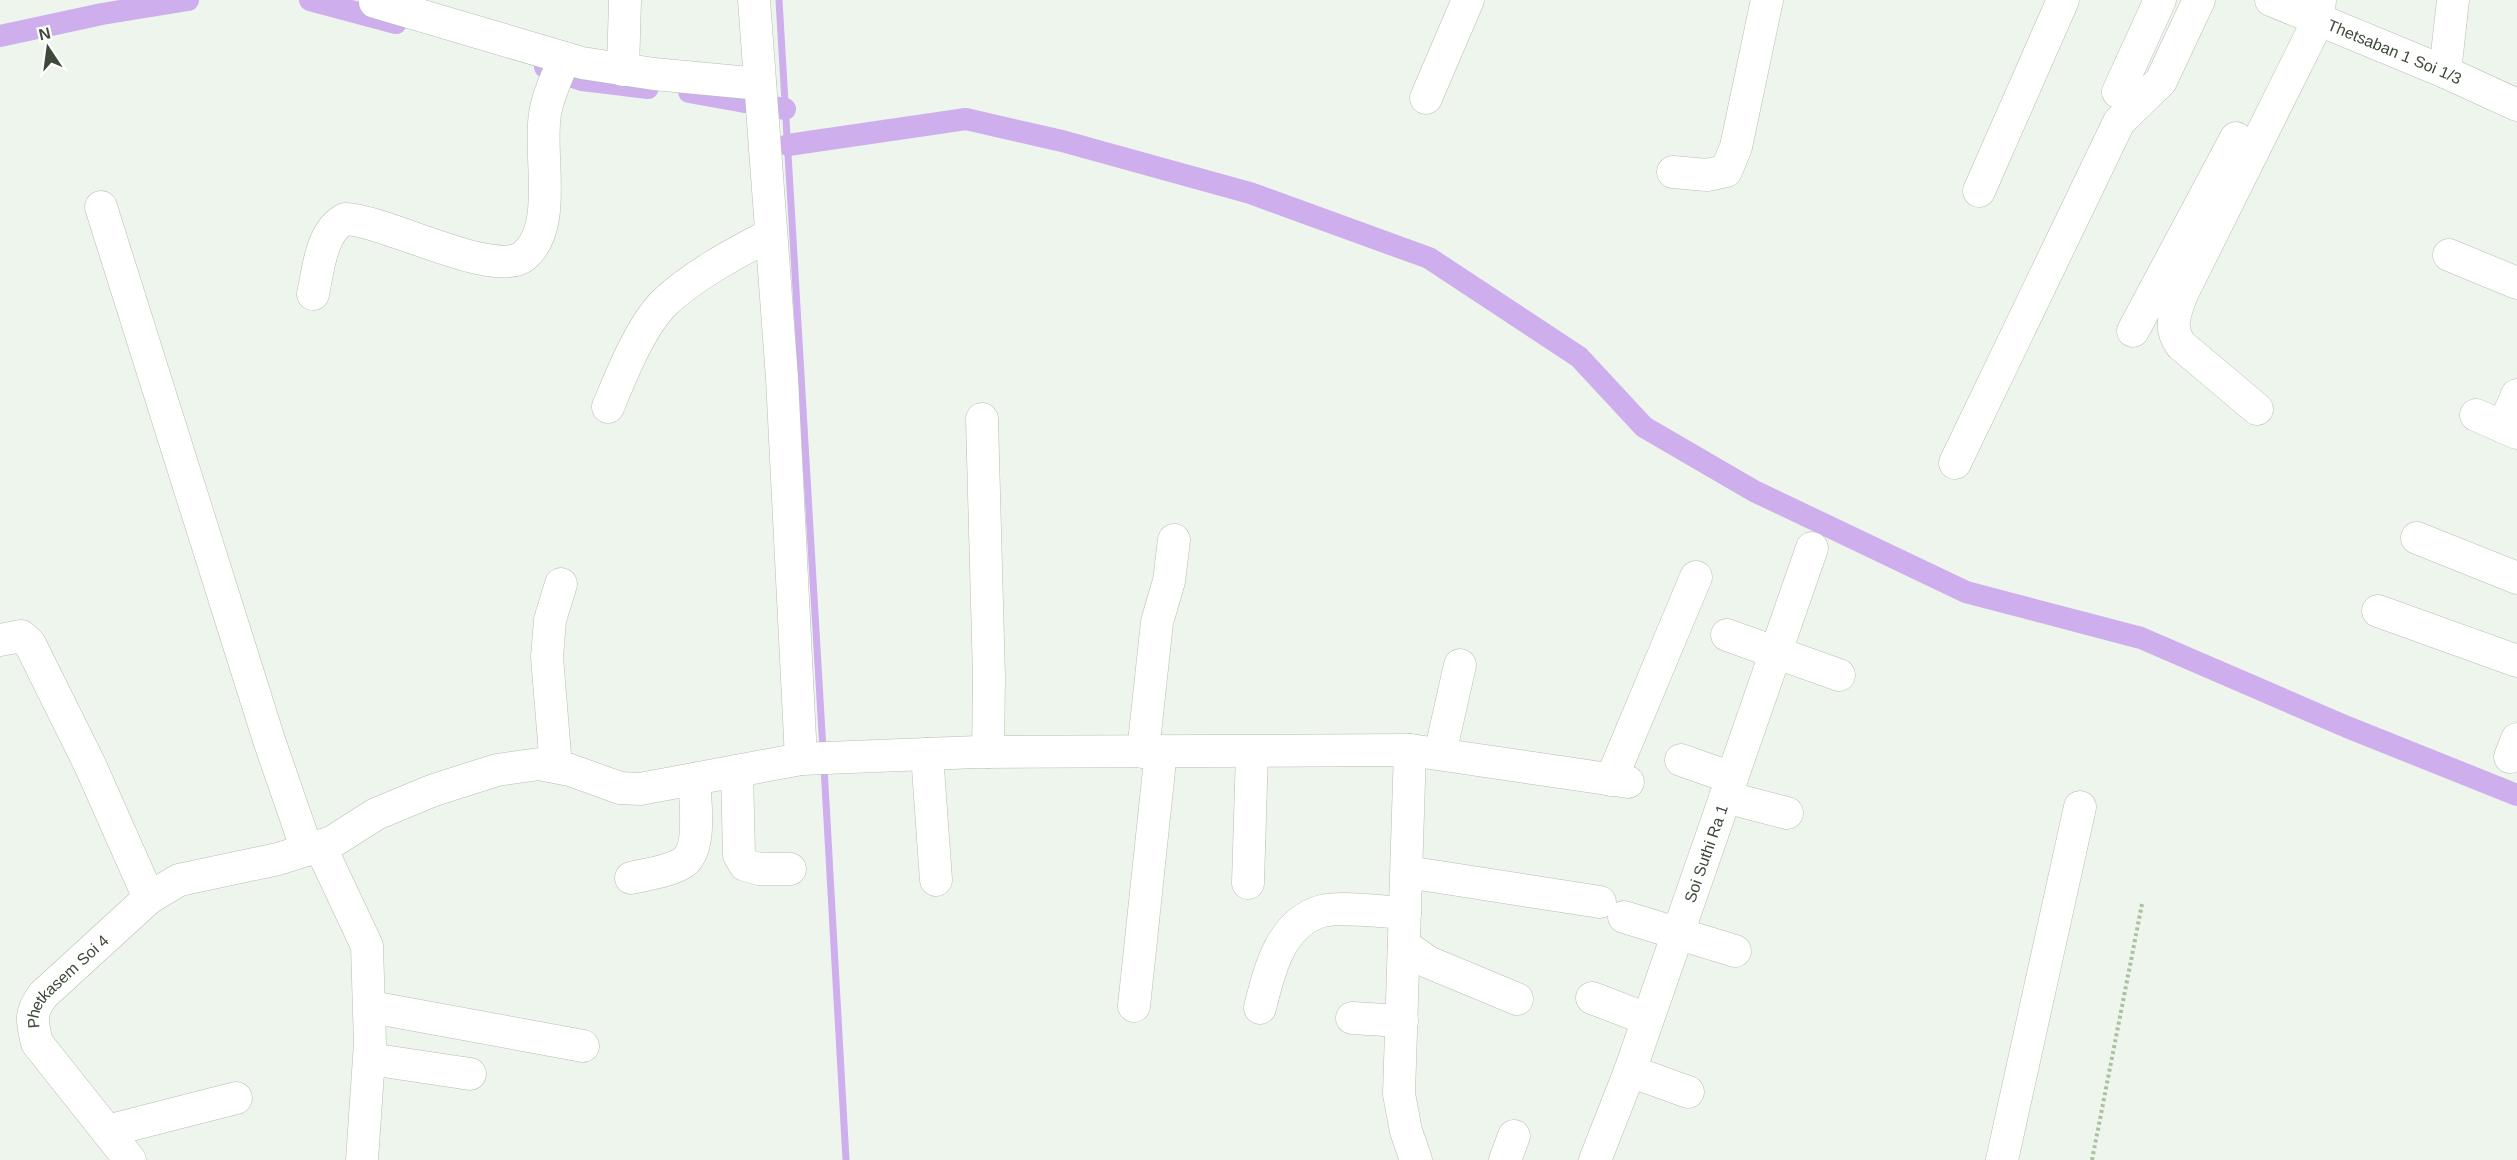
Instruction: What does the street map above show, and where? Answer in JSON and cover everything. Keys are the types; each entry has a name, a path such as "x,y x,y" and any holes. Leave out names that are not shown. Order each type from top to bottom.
{"street":[{"path":"623,70 625,0"},
{"path":"754,0 770,235 814,759"},
{"path":"1426,98 1468,0"},
{"path":"1673,172 1707,175 1726,171 1736,147 1767,0"},
{"path":"1979,191 2063,0"},
{"path":"2118,92 2160,0"},
{"path":"1955,463 2119,122 2161,81 2199,0"},
{"name":"Thetsaban 1 Soi 1/3","path":"2271,0 2313,12 2517,105"},
{"path":"2445,72 2453,0"},
{"path":"375,2 561,67 623,70 761,96"},
{"path":"2133,331 2313,12"},
{"path":"2257,409 2181,345 2173,335 2172,321 2182,294 2313,12"},
{"path":"313,294 327,240 332,230 345,219 398,230 482,260 508,262 518,260 527,254 544,215 545,115 561,67"},
{"path":"101,207 269,740 313,848 367,946 371,1007 362,1160"},
{"path":"608,407 624,370 662,306 737,252 770,235"},
{"path":"2449,255 2517,283"},
{"path":"2499,425 2517,394"},
{"path":"982,420 989,678 988,752"},
{"path":"2416,538 2517,578"},
{"path":"1134,1006 1152,752 1157,622 1168,581 1173,540"},
{"name":"Soi Suthi Ra 1","path":"1595,1160 1630,1071 1812,548"},
{"name":"Phetkasem Soi 4","path":"130,1160 37,1043 32,1023 34,1008 43,995 149,897 179,880 332,842 376,814 434,790 497,770 539,764 556,767 620,788 640,789 814,759 988,752 1425,752 1620,781 1696,577"},
{"path":"556,767 547,657 550,620 561,584"},
{"path":"2378,611 2517,661"},
{"path":"1727,635 1839,675"},
{"path":"0,640 21,636 30,645 90,765 149,897"},
{"path":"1416,1160 1406,1131 1399,1094 1407,872 1425,752 1460,665"},
{"path":"1248,883 1252,752"},
{"path":"927,754 936,880"},
{"path":"1681,760 1728,787 1787,813"},
{"path":"737,771 739,855 745,865 759,869 790,869"},
{"path":"631,878 684,863 694,853 696,823 694,779"},
{"path":"2002,1160 2080,807"},
{"path":"1407,872 1612,909 1735,951"},
{"path":"1260,1008 1280,944 1307,918 1323,910 1405,913"},
{"path":"1404,945 1428,962 1517,999"},
{"path":"1592,998 1647,1019"},
{"path":"371,1007 583,1046"},
{"path":"1352,1018 1402,1021"},
{"path":"369,1059 470,1074"},
{"path":"1630,1071 1688,1092"},
{"path":"107,1131 236,1098"}],"path":[{"path":"2092,1160 2142,904"}],"waterway":[{"path":"0,36 102,14 188,0"},
{"path":"310,0 396,23"},
{"path":"779,0 823,750"},
{"path":"545,67 582,80 648,88"},
{"path":"689,92 785,109"},
{"path":"788,145 966,119 1062,141 1250,193 1429,258 1579,357 1644,427 1754,491 1966,592 2141,638 2347,727 2517,795"},
{"path":"824,767 846,1160"}]}
